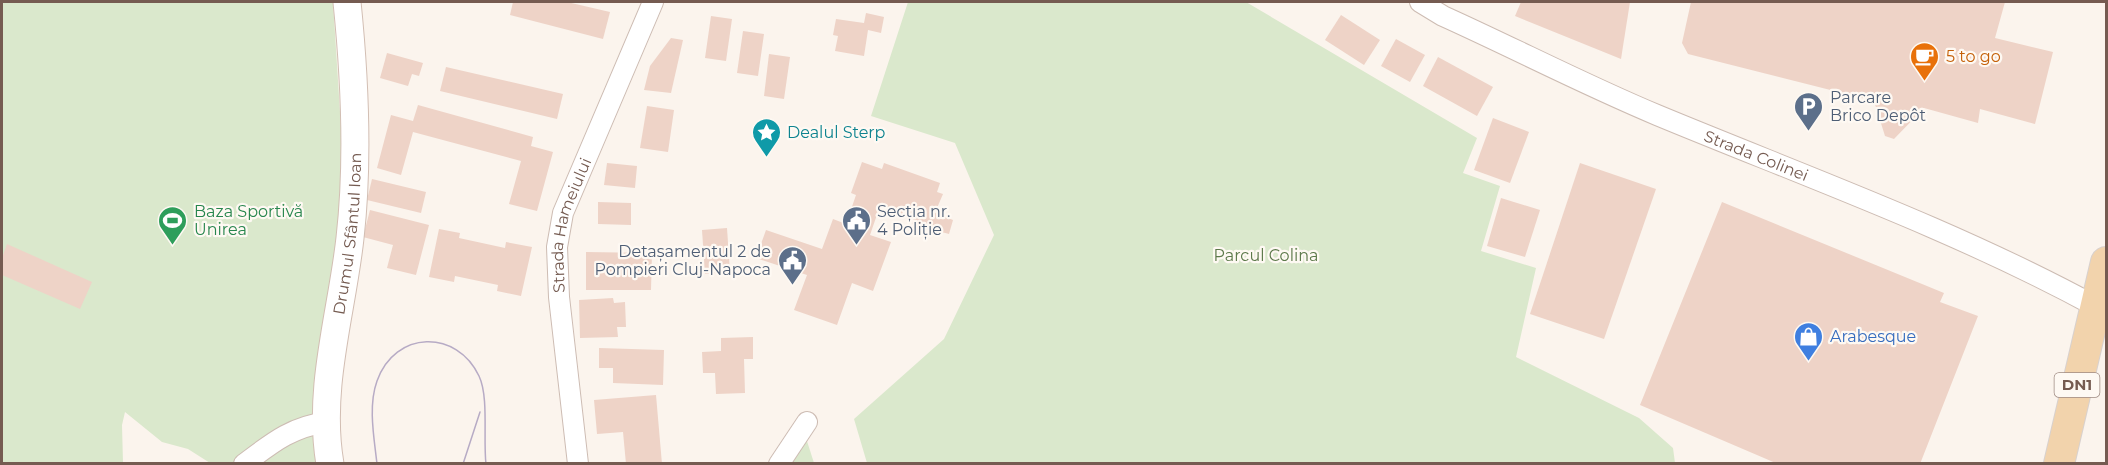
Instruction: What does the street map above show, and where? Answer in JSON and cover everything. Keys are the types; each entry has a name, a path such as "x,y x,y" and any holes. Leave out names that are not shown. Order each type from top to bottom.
{"main road":[{"name":"Drumul Sfântul Ioan","path":"330,464 327,400 355,191 355,95 346,2"},
{"name":"DN1","path":"2059,464 2106,262"}],"street":[{"name":"Strada Hameiului","path":"578,464 559,297 557,247 563,213 653,2"},
{"name":"Strada Colinei","path":"1420,2 1443,16 1654,114 1875,204 2042,277 2095,306"},
{"path":"244,464 281,436 305,426 327,422"},
{"path":"779,464 807,422"}],"green space":[{"name":"Baza Sportivă Unirea","path":"2,2 333,2 344,175 322,463 210,463 188,449 162,442 125,412 122,425 123,463 2,463"},
{"name":"Parcul Colina","path":"908,2 1246,2 1477,138 1463,173 1500,186 1481,251 1536,268 1516,357 1639,418 1673,448 1675,463 867,463 854,419 944,339 994,235 955,143 871,116"},
{"path":"806,438 814,463 789,463"}],"building":[{"path":"513,2 567,2 610,12 603,39 510,15"},
{"path":"1521,2 1630,2 1621,59 1515,16"},
{"path":"1691,2 2005,2 1995,38 2053,52 2035,124 1980,109 1978,123 1924,108 1894,139 1885,136 1874,101 1688,54 1682,43"},
{"path":"866,13 884,17 881,33 868,30 864,56 835,51 838,36 833,35 836,19 864,23"},
{"path":"1341,15 1380,40 1364,65 1325,40"},
{"path":"711,16 732,19 726,61 705,58"},
{"path":"743,31 764,34 758,76 737,73"},
{"path":"671,38 683,40 671,93 644,90 650,66"},
{"path":"1396,39 1425,55 1410,82 1381,66"},
{"path":"387,53 423,63 419,76 412,74 408,86 380,78"},
{"path":"769,54 790,57 784,99 764,96"},
{"path":"1438,57 1493,87 1477,116 1423,86"},
{"path":"446,67 563,94 557,119 440,91"},
{"path":"418,105 533,137 531,146 553,152 537,211 509,204 521,161 413,132 401,175 377,168 391,115 413,121"},
{"path":"647,106 674,110 668,152 640,148"},
{"path":"1493,118 1529,132 1510,183 1474,170"},
{"name":"Secția nr. 4 Poliție","path":"862,162 882,169 884,163 940,183 937,192 943,194 933,212 953,220 949,234 912,224 914,218 880,206 870,235 891,242 873,291 852,283 837,325 794,310 807,275 756,258 766,230 822,249 833,219 846,224 856,195 851,193"},
{"path":"607,163 637,166 635,188 604,185"},
{"path":"1580,163 1656,189 1604,339 1530,314"},
{"path":"372,179 426,192 421,213 367,200"},
{"path":"1501,198 1540,210 1525,257 1487,246"},
{"path":"598,202 631,203 631,225 598,224"},
{"name":"Arabesque","path":"1722,202 1944,293 1940,302 1978,316 1920,464 1778,464 1640,405"},
{"path":"370,210 429,225 416,275 387,268 393,245 363,237"},
{"path":"727,228 730,272 705,274 702,230"},
{"path":"439,229 460,233 459,238 505,248 506,242 532,247 521,296 497,291 498,285 455,276 454,282 429,277"},
{"path":"7,244 92,282 80,309 2,275 2,258"},
{"path":"586,252 652,253 651,290 586,290"},
{"path":"613,298 614,303 625,302 626,327 617,327 618,337 580,338 579,300"},
{"path":"753,337 753,359 744,359 745,393 716,394 715,373 703,373 702,352 721,351 721,338"},
{"path":"599,348 664,350 663,385 613,383 613,368 599,368"},
{"path":"656,395 662,464 626,464 623,432 597,434 594,400"}],"tram line":[{"path":"377,464 372,411 377,381 386,364 397,352 411,345 426,342 442,343 456,350 469,361 479,376 485,406 486,464"},
{"path":"463,464 480,412"}],"place":[{"name":"5 to go","path":"1925,82"},
{"name":"Parcare Brico Depôt","path":"1809,132"},
{"name":"Dealul Sterp","path":"766,158"},
{"name":"Baza Sportivă Unirea","path":"173,246"},
{"name":"Secția nr. 4 Poliție","path":"856,246"},
{"name":"Detașamentul 2 de Pompieri Cluj-Napoca","path":"792,286"},
{"name":"Arabesque","path":"1809,362"}]}
